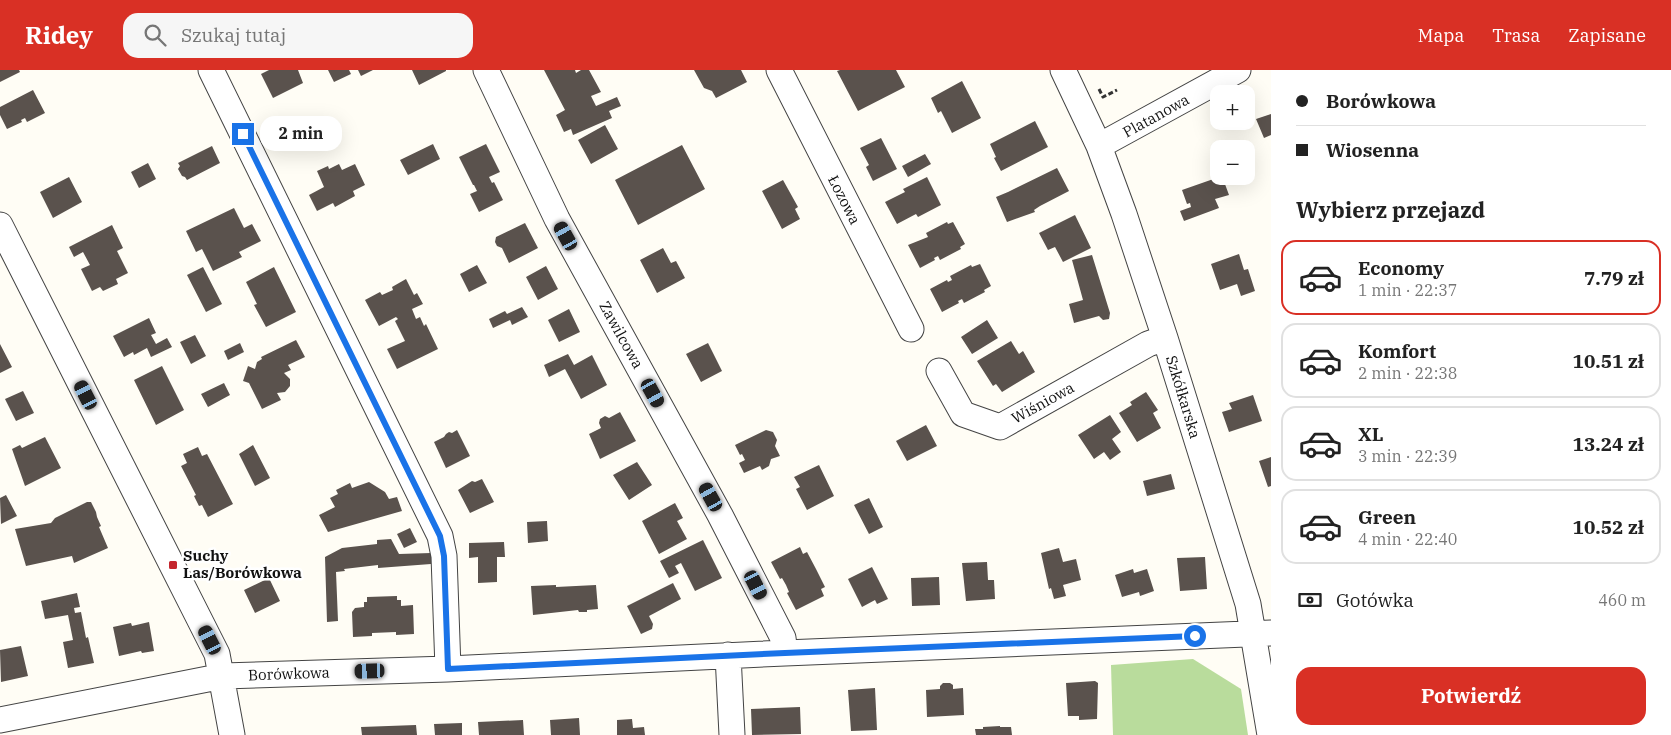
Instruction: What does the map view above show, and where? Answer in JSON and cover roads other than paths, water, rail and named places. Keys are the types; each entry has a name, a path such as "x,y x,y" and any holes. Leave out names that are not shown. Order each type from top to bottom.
{"street":[{"path":"211,70 440,536 444,556 448,669"},
{"name":"Zawilcowa","path":"486,70 557,219 720,515 783,638 785,653"},
{"name":"Łozowa","path":"779,70 911,329"},
{"name":"Szkółkarska","path":"1063,70 1099,146 1124,214 1165,338 1248,604 1262,633 1270,735"},
{"name":"Platanowa","path":"1099,146 1238,70"},
{"path":"0,225 214,647 222,676 232,735"},
{"name":"Wiśniowa","path":"939,371 963,414 1000,427 1148,344 1165,338"},
{"name":"Borówkowa","path":"0,720 222,676 448,669 728,655 1262,633"},
{"path":"728,655 732,735"}],"place":[{"name":"Suchy Las/Borówkowa","path":"173,565"}]}
